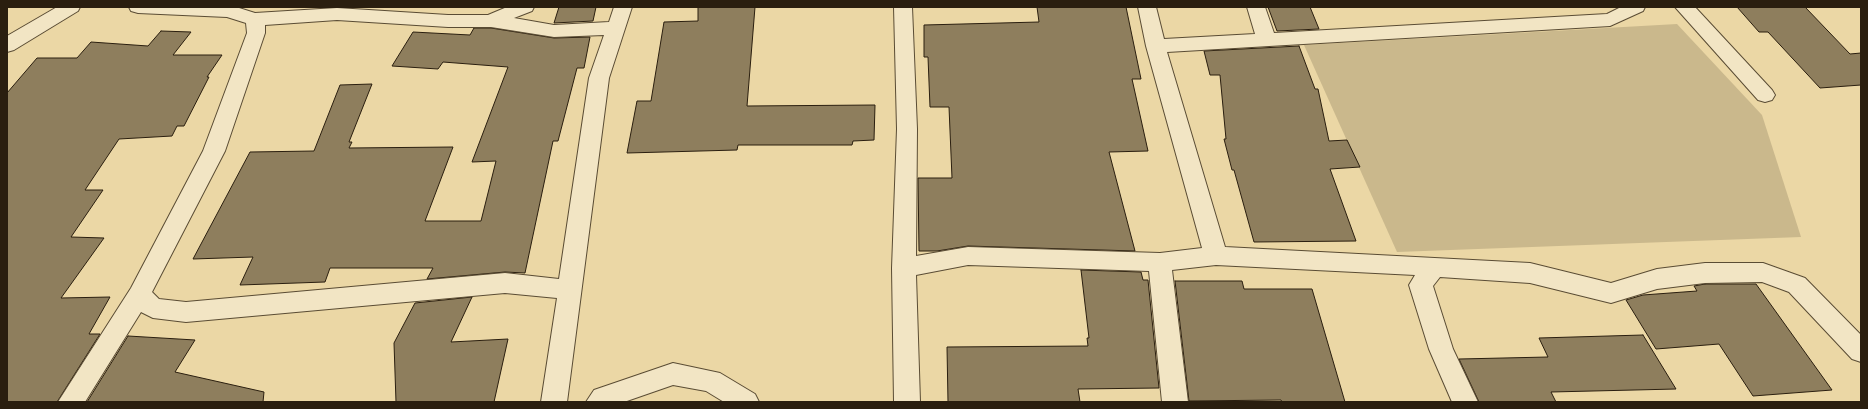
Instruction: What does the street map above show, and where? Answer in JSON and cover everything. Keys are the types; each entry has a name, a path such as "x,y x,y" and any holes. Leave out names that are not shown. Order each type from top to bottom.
{"street":[{"path":"7,45 71,7"},
{"path":"138,7 228,11 255,19 337,14 452,14 554,30 616,28"},
{"path":"491,20 525,7"},
{"path":"554,402 599,78 623,7"},
{"path":"903,7 907,129 904,268 907,402"},
{"path":"1147,7 1156,46 1216,256"},
{"path":"1256,7 1267,40"},
{"path":"1156,46 1610,20 1636,7"},
{"path":"1684,7 1765,95"},
{"path":"71,402 139,295 214,151 256,32 255,19"},
{"path":"904,268 968,256 1160,262 1216,256 1530,273 1611,293 1657,279 1705,273 1763,272 1797,285 1861,351"},
{"path":"1160,262 1175,402"},
{"path":"1434,267 1421,285 1441,348 1465,402"},
{"path":"139,295 153,308 186,312 506,283 570,290"},
{"path":"599,402 603,398 673,374 711,381 746,402"}],"shaded area":[{"path":"1677,24 1762,115 1801,237 1397,252 1304,45"}],"building":[{"path":"559,7 596,7 593,21 554,23"},
{"path":"698,7 755,7 747,106 875,105 874,140 853,141 852,145 738,145 737,150 627,153 637,101 651,101 664,22 698,21"},
{"path":"1037,7 1126,7 1141,79 1132,79 1148,151 1109,152 1135,251 968,246 937,251 919,251 918,178 952,178 949,107 930,107 928,57 924,57 924,25 1039,22"},
{"path":"1268,7 1310,7 1319,29 1277,31"},
{"path":"1737,7 1805,7 1850,54 1861,53 1861,85 1820,88 1768,32 1759,32"},
{"path":"474,28 491,28 554,38 590,37 584,68 577,68 558,141 553,141 525,273 505,272 427,279 433,268 330,268 325,282 240,285 253,257 193,259 250,152 314,151 340,85 372,84 349,142 352,142 349,148 453,147 425,221 481,221 496,161 472,162 508,67 443,62 438,69 392,66 413,32 470,35"},
{"path":"161,31 191,32 173,55 222,55 207,77 209,77 184,126 177,126 172,136 119,139 85,190 103,190 71,237 104,238 61,298 110,297 89,334 100,334 57,402 7,402 7,93 37,58 77,58 91,42 148,46"},
{"path":"1299,46 1315,89 1318,89 1329,141 1347,140 1360,167 1330,169 1356,241 1254,242 1234,170 1232,170 1224,139 1226,139 1220,75 1210,75 1204,51"},
{"path":"1081,270 1141,272 1143,280 1148,280 1159,388 1078,389 1080,402 948,402 947,347 1088,346 1087,338 1089,338"},
{"path":"1175,281 1242,281 1244,289 1312,289 1345,402 1282,402 1281,400 1189,401"},
{"path":"1705,284 1756,284 1832,390 1753,396 1719,344 1656,349 1626,300 1643,295 1697,291 1694,286"},
{"path":"472,297 451,342 508,339 494,402 396,402 394,343 415,303"},
{"path":"1643,335 1676,389 1551,392 1556,402 1479,402 1459,359 1548,357 1539,338"},
{"path":"128,336 195,340 175,372 264,392 263,402 87,402"}]}
